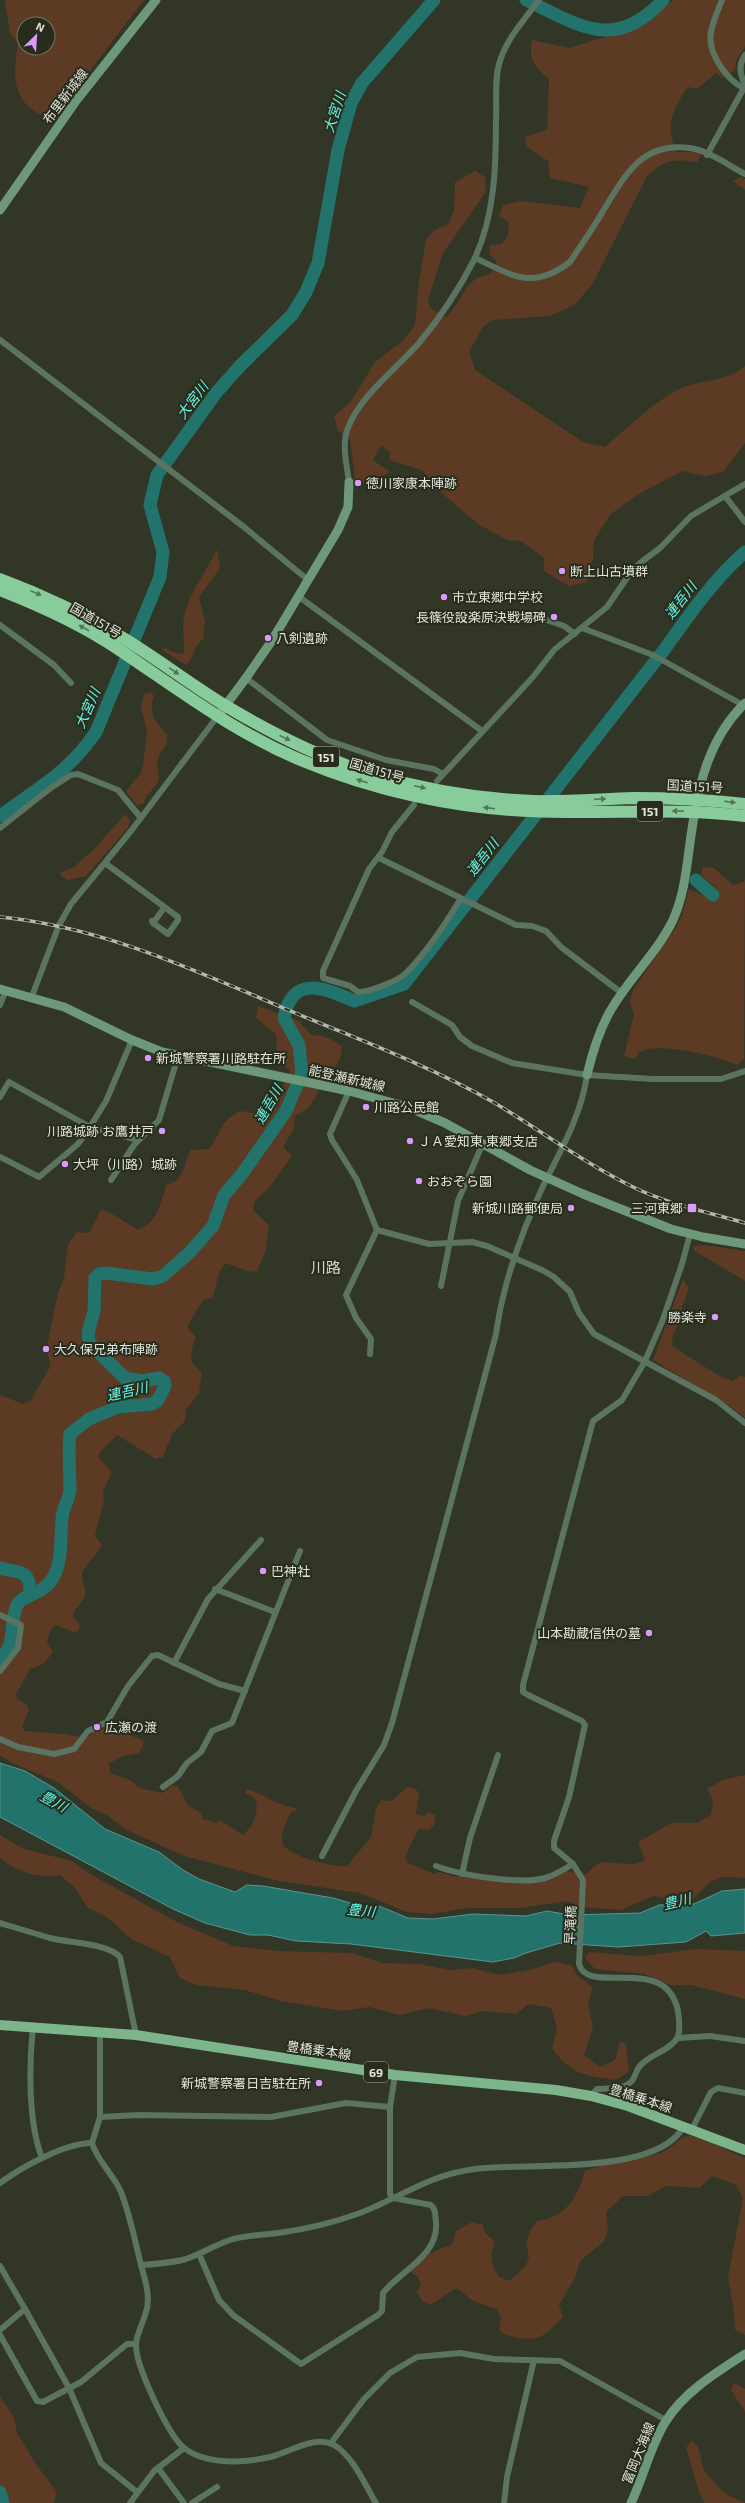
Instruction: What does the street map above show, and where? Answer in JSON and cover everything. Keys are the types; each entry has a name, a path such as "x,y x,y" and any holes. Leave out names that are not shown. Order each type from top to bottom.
{"highway":[{"name":"国道151号","path":"0,579 65,606 120,643 136,662 216,717 301,760 360,781 436,800 531,806 562,801 698,799 745,804"},
{"name":"国道151号","path":"0,590 60,615 120,643 142,649 225,706 308,749 374,775 464,795 531,806 554,812 695,811 745,816"}],"main road":[{"name":"布里新城線","path":"0,210 76,101 156,0"},
{"path":"216,717 246,678 345,518 350,498 349,482"},
{"path":"588,1075 599,1033 608,1014 660,943 673,920 683,889 695,811 704,771 715,743 744,704"},
{"name":"能登瀬新城線","path":"3,990 32,996 64,1007 149,1048 178,1056 350,1090 388,1100 424,1113 483,1143 548,1179 690,1234 745,1244"},
{"name":"豊橋乗本線","path":"0,2025 136,2035 394,2075 556,2090 592,2096 688,2128 745,2150"},
{"name":"富岡大海線","path":"631,2503 655,2441 666,2420 692,2391 745,2354"}],"street":[{"path":"349,482 345,441 347,429 353,417 365,400 432,326 448,303 474,258 489,212 495,180 497,80 500,62 506,48 539,0"},
{"path":"722,0 712,26 709,42 712,54 732,82 744,86"},
{"path":"707,155 744,86 741,76 741,63 745,55"},
{"path":"474,258 514,276 532,279 555,274 570,262 630,168 648,154 664,148 690,148 745,174"},
{"path":"0,340 244,527 308,580"},
{"path":"437,781 533,677 554,650 582,628 589,620 607,607 631,572 660,548 691,516 745,484"},
{"path":"725,496 745,522"},
{"path":"298,596 482,731"},
{"path":"534,616 564,626 575,634"},
{"path":"0,625 54,665 71,683"},
{"path":"582,628 653,655 744,704"},
{"path":"246,678 327,740 386,760 434,769 443,774"},
{"path":"32,996 58,925 71,904 141,818 216,717"},
{"path":"0,828 52,787 71,775 78,774 118,790 141,818"},
{"path":"414,805 392,832 379,858 369,869 323,971 323,978 350,986 358,992 397,980 406,973 421,955 462,898"},
{"path":"379,858 516,925 532,926 546,931 561,947 623,994"},
{"path":"105,863 178,917 178,920 168,934 152,922 164,908"},
{"path":"0,1005 3,990"},
{"path":"412,1002 452,1025 460,1037 472,1046 502,1060 588,1075 653,1079 721,1079 745,1071"},
{"path":"0,1157 38,1177 78,1144 106,1100 132,1040"},
{"path":"111,1180 138,1140 159,1120 178,1056"},
{"path":"322,1856 356,1790 384,1745 392,1724 496,1334 499,1312 515,1258 581,1105 588,1075"},
{"path":"0,1097 9,1082 90,1127 138,1140"},
{"path":"350,1090 330,1134 332,1140 357,1180 377,1230 346,1295 356,1318 371,1339 370,1354"},
{"path":"441,1286 458,1201 483,1143"},
{"path":"377,1230 429,1244 472,1242 515,1258 554,1277 570,1292 579,1313 594,1334 642,1360 644,1363 716,1400 745,1423"},
{"path":"436,1866 462,1874 532,1880 545,1878 573,1864 554,1848 554,1841 569,1797 585,1725 582,1721 523,1692 523,1685 593,1421 622,1400 644,1363 662,1322 682,1264 690,1234"},
{"path":"174,1663 208,1598 261,1540"},
{"path":"163,1787 178,1776 187,1763 201,1752 212,1731 232,1723 300,1551"},
{"path":"215,1589 275,1612"},
{"path":"0,1616 21,1625 18,1648 0,1671"},
{"path":"0,1739 18,1747 54,1754 70,1751 79,1744 88,1731 107,1722 128,1686 152,1656 158,1655 219,1684 245,1691"},
{"path":"462,1874 470,1838 498,1755"},
{"name":"早滝橋","path":"573,1864 580,1871 583,1888 579,1964 581,1971 587,1975 600,1978 642,1977 666,1988 676,2004 678,2038"},
{"path":"0,1922 50,1938 95,1946 117,1954 120,1957 136,2035"},
{"path":"33,2027 32,2096 38,2147 42,2158"},
{"path":"100,2033 100,2117 92,2143 121,2193 141,2264 148,2298 147,2311 136,2344 141,2367 168,2428 184,2448 202,2457 215,2460 251,2460 272,2456 315,2442 331,2443 348,2458 376,2503"},
{"path":"592,2096 597,2089 626,2085 632,2080 643,2063 678,2038 710,2036 745,2041"},
{"path":"393,2198 390,2194 390,2107 394,2075"},
{"path":"141,2264 185,2260 231,2240 334,2222 393,2198 433,2178 475,2169 592,2165 656,2151 688,2128 712,2092 718,2088 745,2093"},
{"path":"100,2117 138,2115 271,2118 346,2103 390,2107"},
{"path":"0,2183 29,2163 92,2143"},
{"path":"199,2254 208,2279 220,2300 228,2310 248,2327 302,2364 378,2315 382,2311 383,2293 429,2250 434,2238 434,2208 428,2203 393,2198"},
{"path":"0,2266 69,2388 101,2463 137,2492"},
{"path":"0,2330 25,2309"},
{"path":"0,2335 37,2401 43,2402 69,2388 127,2344 136,2344"},
{"path":"331,2443 380,2382 409,2360 427,2356 460,2353 494,2359 560,2361 666,2420"},
{"path":"504,2503 507,2477 534,2360"},
{"path":"130,2503 137,2492 158,2468 184,2448"},
{"path":"158,2468 184,2503"},
{"path":"192,2503 216,2487"}],"shaded area":[{"path":"5,0 144,0 61,109 47,117 27,105 21,97 17,88 15,77 16,55 56,56 56,16 16,16 16,40 10,33"},
{"path":"673,0 745,0 745,47 737,59 735,70 723,78 716,73 697,89 688,87 674,110 671,133 676,152 692,152 701,155 697,162 675,161 664,163 647,176 592,285 574,305 550,316 493,320 484,326 469,351 475,370 583,442 605,447 655,405 676,391 687,386 724,377 745,366 745,443 723,472 705,476 682,471 637,495 611,514 594,540 593,558 587,582 569,586 544,571 544,558 521,541 507,540 478,524 443,494 422,470 389,460 390,452 381,446 373,460 390,472 367,484 355,480 350,439 338,431 334,416 350,403 375,362 403,341 415,325 419,280 426,240 435,230 448,224 454,211 455,182 475,171 485,177 486,192 443,253 428,300 430,308 446,317 472,282 491,273 497,262 489,254 490,245 501,244 508,236 509,222 499,216 503,205 521,201 580,208 589,187 550,178 548,161 527,147 525,137 547,130 549,79 536,67 532,58 532,40 569,48 641,26"},
{"path":"741,177 745,179 745,190 733,181"},
{"path":"217,549 220,568 199,597 205,622 203,639 186,665 161,649 166,648 178,654 184,653 183,625 188,604"},
{"path":"151,692 154,696 152,702 152,713 159,726 167,734 167,739 157,762 159,775 158,781 155,787 149,792 144,803 137,806 126,791 141,773 147,732 141,707 144,694"},
{"path":"125,814 130,821 128,828 86,876 68,880 61,876 60,873 74,867 95,848"},
{"path":"703,867 714,868 733,885 744,882 745,878 744,1058 737,1065 729,1061 703,1054 660,1048 648,1049 640,1052 634,1059 624,1056 634,1015 630,1002 633,990 675,929 682,915 689,889 707,897 717,896 715,887 701,875"},
{"path":"258,1006 299,1021 311,1035 328,1038 335,1042 342,1047 340,1059 332,1071 325,1076 315,1098 308,1108 295,1116 294,1128 283,1147 292,1156 269,1188 255,1201 253,1210 269,1225 265,1253 257,1271 251,1272 225,1263 219,1273 213,1298 203,1300 187,1327 196,1337 192,1348 191,1361 202,1373 199,1393 186,1410 185,1421 172,1434 163,1457 156,1459 117,1435 99,1453 99,1458 112,1472 103,1491 104,1500 95,1536 102,1545 83,1571 82,1578 85,1587 85,1594 73,1617 80,1625 78,1631 73,1632 55,1625 50,1631 47,1642 53,1651 44,1663 30,1669 16,1694 17,1699 26,1704 29,1710 22,1727 25,1731 64,1734 80,1737 89,1736 93,1732 109,1726 142,1740 144,1743 139,1753 120,1757 109,1764 110,1773 130,1780 140,1788 162,1793 173,1785 178,1786 188,1805 201,1813 203,1819 217,1823 220,1820 243,1835 253,1823 257,1808 255,1798 245,1793 246,1789 259,1793 283,1805 296,1808 296,1811 291,1812 283,1831 282,1842 285,1847 292,1852 311,1860 332,1865 347,1866 371,1837 376,1809 381,1800 392,1801 407,1787 415,1789 419,1793 416,1814 425,1816 428,1812 435,1815 434,1826 429,1830 418,1829 405,1857 408,1863 434,1874 439,1872 452,1876 502,1880 525,1884 545,1880 565,1871 587,1874 596,1865 606,1862 633,1864 645,1860 638,1842 672,1823 697,1823 711,1815 713,1800 707,1789 722,1780 745,1775 745,1878 724,1877 710,1882 693,1899 667,1899 653,1896 621,1910 580,1907 568,1901 520,1908 467,1908 431,1914 407,1912 360,1893 279,1881 184,1856 125,1829 106,1814 91,1808 58,1782 10,1762 0,1755 0,1395 23,1404 31,1400 50,1367 47,1347 50,1332 58,1293 64,1278 68,1244 77,1232 89,1233 101,1210 107,1211 138,1230 150,1223 157,1212 166,1185 177,1180 180,1176 191,1150 209,1149 226,1121 240,1111 254,1113 260,1112 271,1103 281,1089 290,1070 278,1061 276,1034 256,1018"},
{"path":"705,1245 745,1251 745,1281 693,1250 694,1246"},
{"path":"683,1279 689,1288 682,1307 684,1315 673,1334 672,1346 721,1377 733,1381 740,1375 745,1377 745,1418 731,1407 653,1360"},
{"path":"0,1835 24,1849 72,1861 90,1874 177,1922 233,1946 279,1951 352,1953 382,1963 419,1964 450,1970 472,1968 501,1975 533,1969 555,1962 571,1965 577,1975 593,1987 588,2003 593,2028 584,2055 600,2067 615,2060 620,2042 626,2044 629,2071 616,2080 587,2075 566,2064 552,2049 557,2028 551,2008 528,2004 517,2014 483,2011 466,2016 429,2008 400,2015 369,2007 343,2011 280,2001 245,1990 196,1985 180,1978 170,1957 131,1939 108,1918 87,1907 75,1888 60,1875 44,1876 28,1873 21,1871 0,1858"},
{"path":"696,1949 745,1951 745,1999 691,1985 671,1985 644,1974 595,1969 585,1958 589,1952 641,1956"},
{"path":"688,2135 712,2143 745,2158 745,2335 735,2330 734,2311 728,2277 743,2198 736,2185 712,2176 699,2188 666,2186 648,2196 623,2196 606,2212 608,2230 604,2241 580,2261 576,2276 559,2305 563,2317 544,2335 533,2339 527,2339 503,2334 499,2330 501,2317 496,2309 473,2301 457,2288 430,2305 422,2301 417,2291 421,2285 418,2277 410,2271 417,2261 452,2244 456,2231 472,2222 483,2225 485,2233 495,2242 492,2252 494,2268 499,2277 509,2281 526,2266 529,2257 526,2244 530,2230 537,2221 556,2215 569,2204 579,2189 585,2171 603,2165 642,2158 664,2152"},
{"path":"734,2383 745,2389 745,2412 731,2390"},
{"path":"0,2397 14,2417 17,2433 36,2464 57,2492 54,2503 0,2503"},
{"path":"692,2440 698,2447 704,2471 724,2493 745,2503 705,2503 700,2495 686,2448"}],"water":[{"name":"豊川","path":"0,1763 25,1771 54,1788 105,1829 159,1852 183,1870 199,1879 235,1892 247,1885 263,1886 333,1898 368,1908 379,1906 408,1918 433,1919 473,1914 526,1916 547,1911 570,1915 640,1913 659,1905 694,1904 722,1891 745,1889 745,1933 711,1936 706,1931 686,1942 618,1947 560,1943 514,1958 493,1962 351,1944 296,1941 268,1935 250,1935 205,1923 173,1909 0,1817"}],"waterway":[{"name":"大宮川","path":"0,816 64,769 86,746 96,732 160,577 163,552 150,505 157,475 216,393 240,366 292,315 306,292 318,263 338,150 351,103 362,83 434,0"},
{"name":"大宮川","path":"526,0 580,25 597,29 613,30 629,26 646,16 663,0"},
{"name":"連吾川","path":"0,1659 9,1647 11,1641 13,1619 17,1605 24,1598 45,1587 54,1576 57,1568 60,1552 63,1512 70,1492 70,1434 89,1419 118,1407 152,1404 158,1400 165,1386 164,1381 159,1378 143,1381 125,1378 94,1348 89,1341 88,1333 94,1311 95,1278 99,1274 106,1273 153,1279 163,1276 190,1252 213,1226 224,1195 242,1174 286,1111 302,1073 299,1045 284,1018 288,1004 294,995 302,990 311,988 332,992 354,1001 404,984 664,650 702,598 722,574 745,552"},
{"path":"696,880 713,895"},
{"name":"大宮川","path":"0,1568 19,1572 26,1576 29,1581 30,1596"},
{"path":"0,2492 3,2503"}],"railway":[{"path":"0,917 39,922 76,930 150,953 186,967 394,1054 445,1077 493,1102 615,1178 646,1193 674,1203 745,1223"}],"place":[{"name":"徳川家康本陣跡","path":"358,483"},
{"name":"断上山古墳群","path":"562,571"},
{"name":"市立東郷中学校","path":"444,597"},
{"name":"長篠役設楽原決戦場碑","path":"554,617"},
{"name":"八剣遺跡","path":"268,638"},
{"name":"新城警察署川路駐在所","path":"148,1058"},
{"name":"川路公民館","path":"366,1107"},
{"name":"川路城跡 お鷹井戸","path":"162,1131"},
{"name":"ＪＡ愛知東 東郷支店","path":"410,1141"},
{"name":"大坪（川路）城跡","path":"65,1164"},
{"name":"おおぞら園","path":"419,1181"},
{"name":"新城川路郵便局","path":"571,1208"},
{"name":"三河東郷","path":"692,1208"},
{"name":"勝楽寺","path":"715,1317"},
{"name":"大久保兄弟布陣跡","path":"46,1349"},
{"name":"巴神社","path":"263,1571"},
{"name":"山本勘蔵信供の墓","path":"649,1633"},
{"name":"広瀬の渡","path":"97,1727"},
{"name":"新城警察署日吉駐在所","path":"319,2083"}],"district":[{"name":"川路","path":"326,1267"}]}
